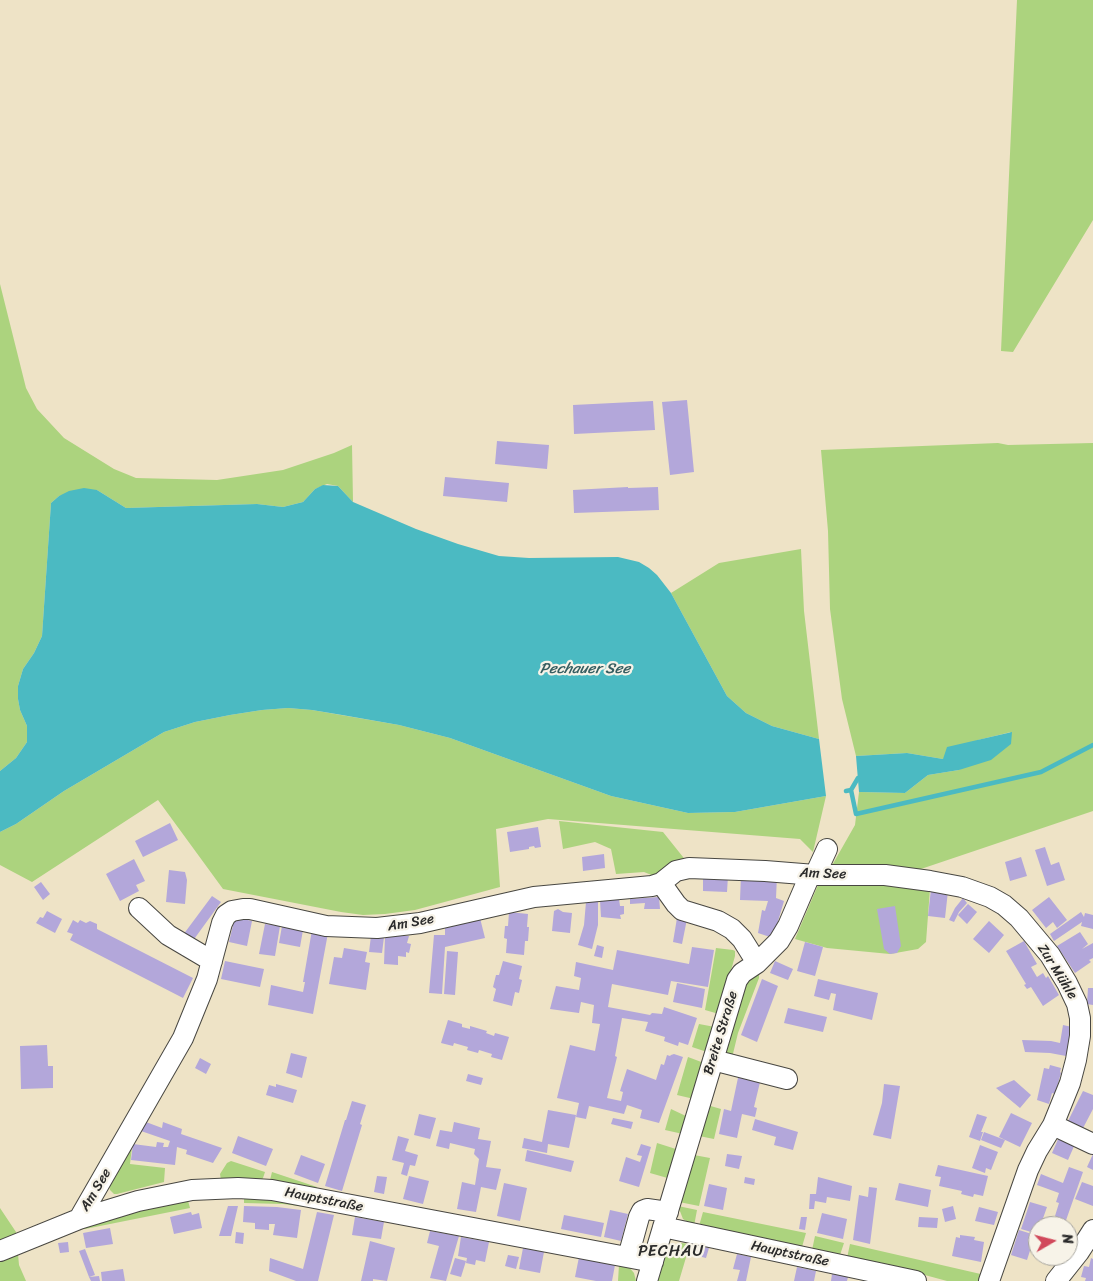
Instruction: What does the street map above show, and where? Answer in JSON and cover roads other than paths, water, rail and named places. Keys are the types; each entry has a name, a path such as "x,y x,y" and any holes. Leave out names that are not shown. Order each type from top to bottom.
{"street":[{"name":"Breite Straße","path":"650,1272 738,977 775,947 827,849"},
{"name":"Am See","path":"79,1218 176,1051 197,1005 212,961 223,919 229,912 250,910 326,926 377,928 420,923 534,897 648,886 661,882 676,871 689,868 812,875 878,875 930,881"},
{"name":"Zur Mühle","path":"930,881 971,890 1000,902 1008,908 1025,924 1050,955 1074,996 1080,1018 1076,1060 1069,1088 1053,1125 1028,1170 989,1281"},
{"path":"661,882 682,910 722,922 732,929 742,940 757,963"},
{"path":"139,908 168,935 212,961"},
{"path":"713,1060 787,1079"},
{"path":"1053,1125 1093,1144"},
{"name":"Hauptstraße","path":"8,1248 79,1218 138,1201 192,1190 238,1188 261,1189 628,1257 650,1272"},
{"path":"628,1257 638,1217 642,1211 647,1209 666,1219"},
{"name":"Hauptstraße","path":"666,1219 916,1281"},
{"path":"1056,1281 1079,1252 1093,1230"}],"water":[{"name":"Pechauer See","path":"323,485 338,486 353,502 416,529 499,556 529,558 618,557 639,562 649,568 671,593 727,696 746,713 772,726 819,739 826,796 735,812 688,813 611,796 450,738 399,725 312,710 288,708 230,715 195,722 164,732 64,791 16,824 0,832 0,771 16,758 27,742 27,726 20,710 18,686 23,669 34,653 42,636 51,503 69,491 84,488 97,490 126,508 257,504 283,507 303,502 315,489"},
{"path":"1012,732 1011,744 991,760 959,770 928,775 905,793 859,792 856,756 907,753 943,759 947,747"}],"waterway":[{"path":"846,791 851,790 856,814 1041,772 1093,745"},
{"path":"851,790 858,778"}],"district":[{"name":"PECHAU","path":"671,1252"}]}
